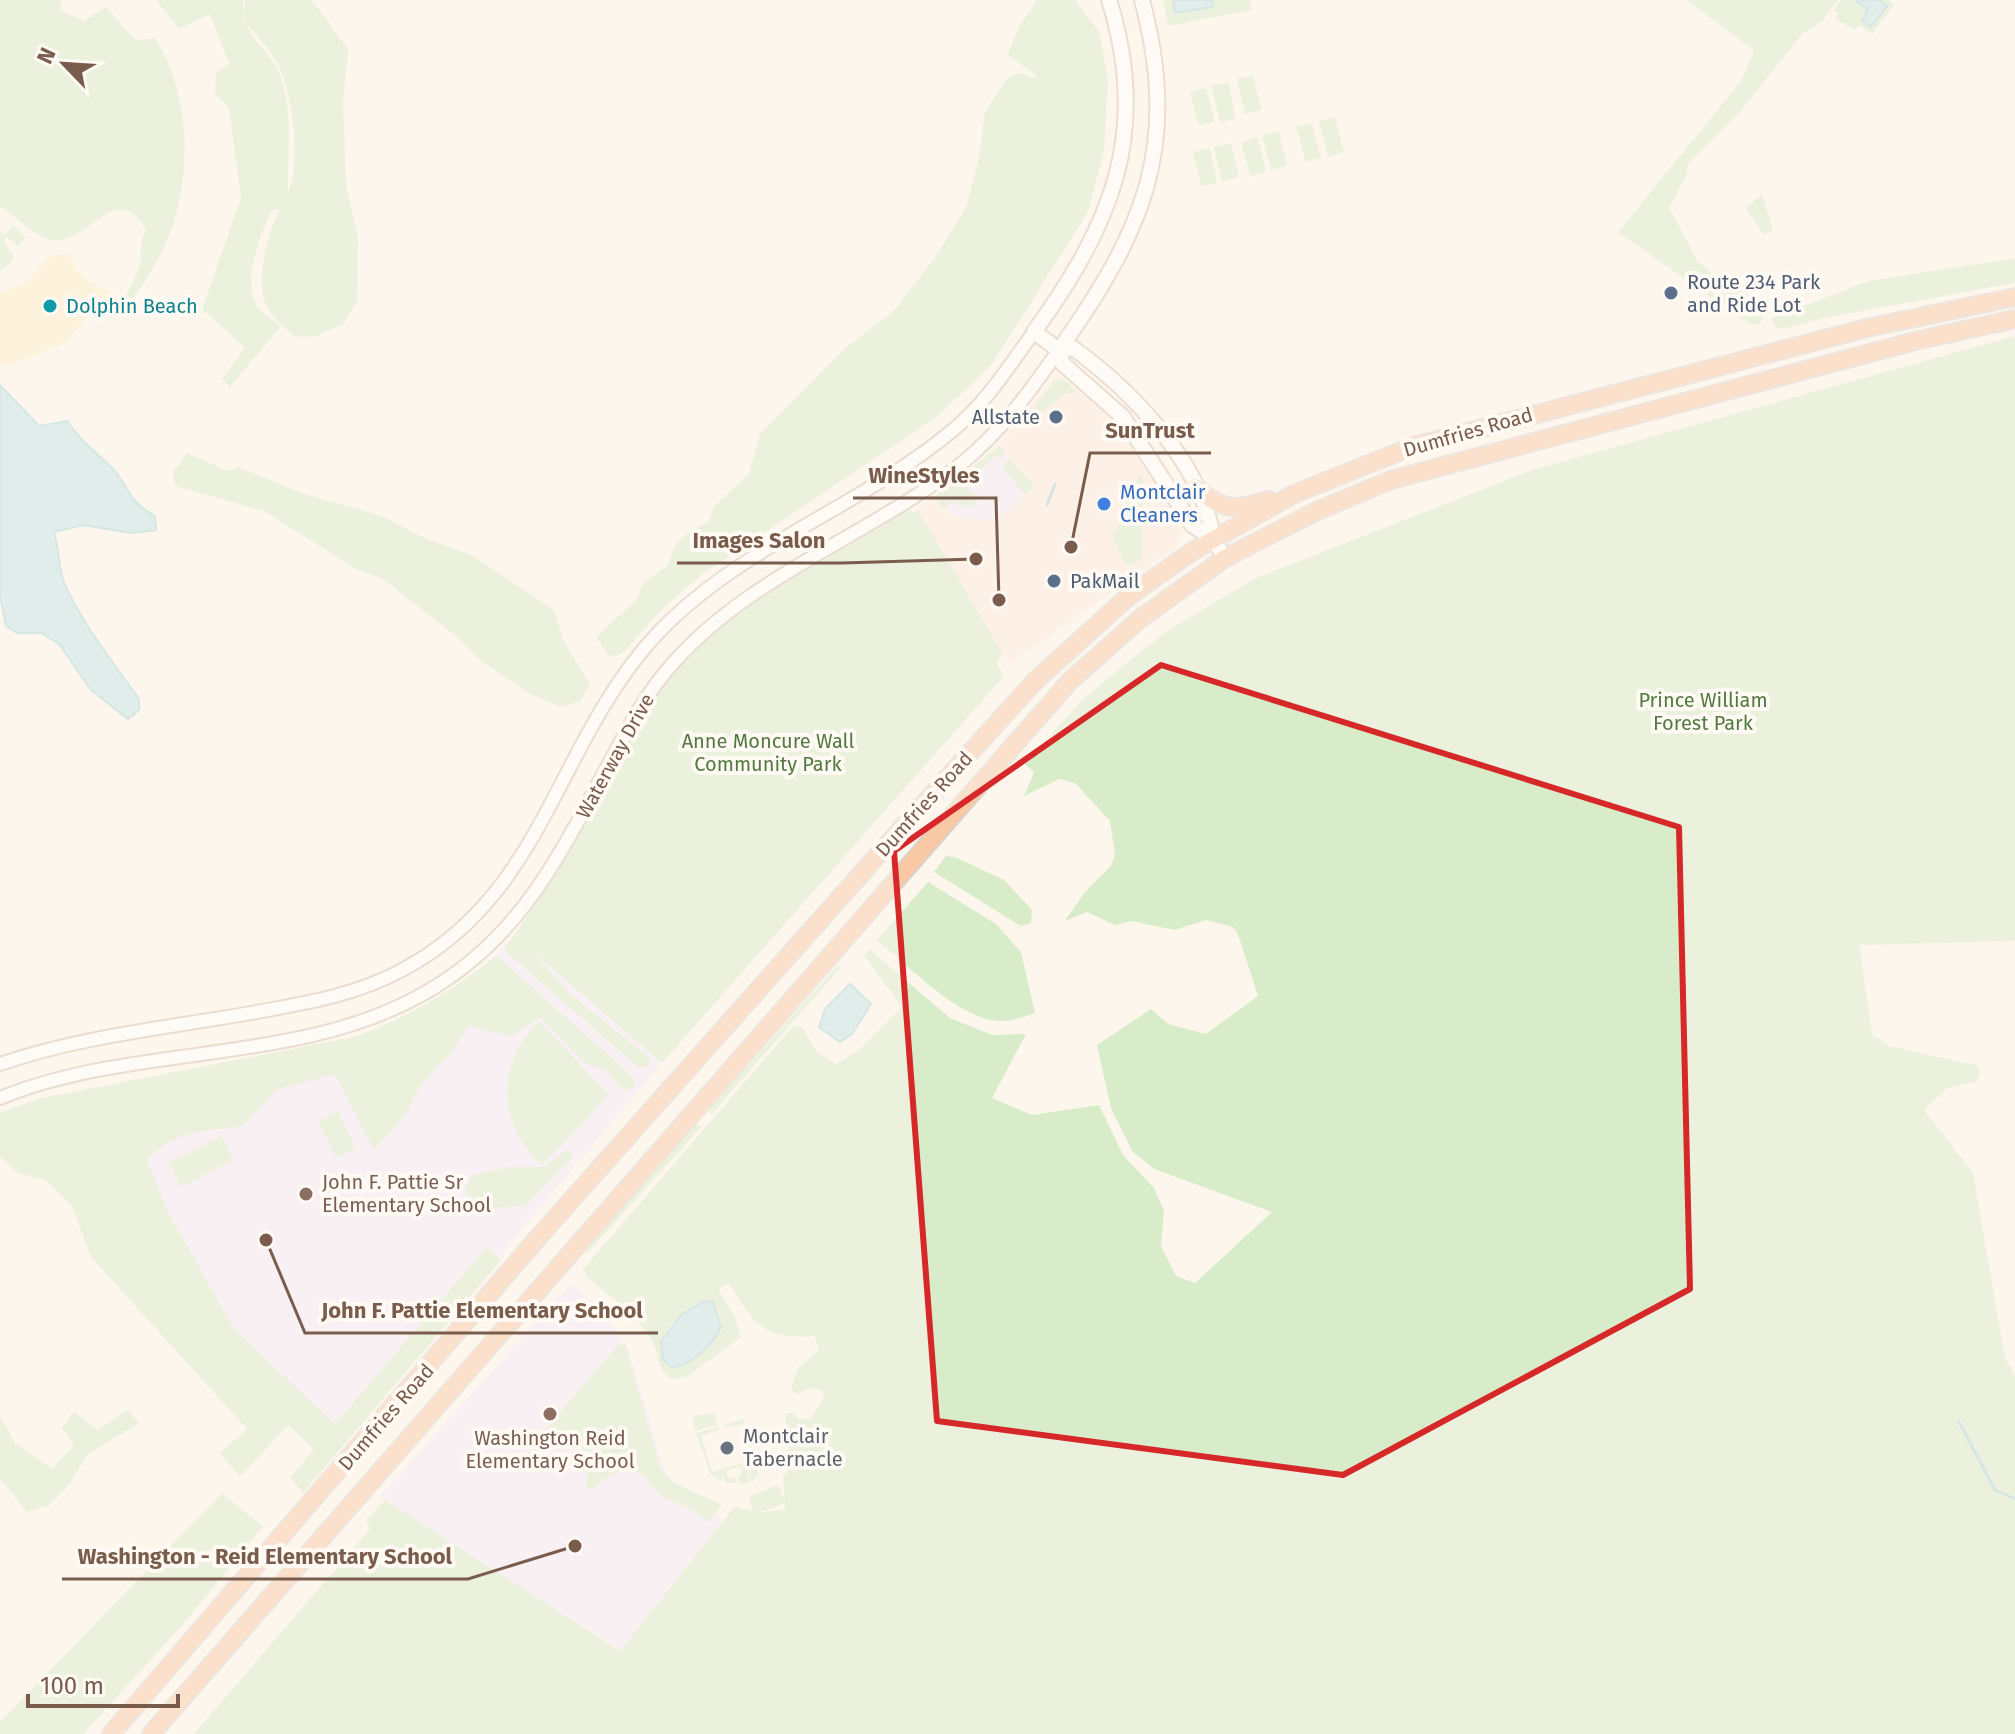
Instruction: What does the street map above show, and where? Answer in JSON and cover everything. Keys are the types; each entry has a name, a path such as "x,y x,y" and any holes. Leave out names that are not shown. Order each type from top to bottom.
{"highway":[{"name":"Dumfries Road","path":"111,1734 536,1240 1035,681 1114,608 1213,539 1294,494 1414,446 1867,328 2015,297"},
{"name":"Dumfries Road","path":"151,1734 879,901 1034,717 1104,648 1225,558 1317,511 1391,480 1657,407 1915,341 2015,319"},
{"path":"1652,382 1657,407"},
{"path":"1195,487 1215,504 1233,508 1294,494"},
{"path":"305,1511 329,1530"}],"main road":[{"name":"Waterway Drive","path":"1034,332 1093,242 1107,210 1121,158 1125,76 1109,0"},
{"name":"Waterway Drive","path":"1059,350 1124,252 1147,188 1156,133 1157,95 1153,46 1142,0"},
{"path":"1034,332 1059,350 1063,364 1101,395 1138,436 1192,525 1213,539 1225,558"},
{"path":"1059,350 1073,348 1136,400 1167,439 1210,513 1213,539"}],"street":[{"name":"Waterway Drive","path":"0,1064 64,1045 329,998 380,981 441,946 483,910 515,869 600,712 655,636 697,597 730,572 953,430 985,398 1034,332"},
{"name":"Waterway Drive","path":"0,1098 70,1076 343,1027 395,1008 449,978 492,945 528,906 560,855 637,712 675,660 741,603 961,463 1003,426 1059,350"}],"highlighted area":[{"path":"1161,665 1679,827 1690,1289 1343,1475 937,1421 894,851"}],"shaded area":[{"path":"1057,374 1109,415 1182,528 1180,540 1172,550 1009,664 918,510 934,497 951,514 996,520 1034,487 999,446"},
{"path":"999,446 1035,487 996,520 965,519 942,508 934,497"},
{"name":"John F. Pattie Sr Elementary School","path":"515,935 662,1063 326,1462 0,1134 353,1047 463,987"},
{"name":"Washington Reid Elementary School","path":"571,1283 596,1305 628,1348 668,1481 741,1532 642,1664 379,1497"}],"green space":[{"path":"0,0 62,0 60,10 84,21 106,7 136,41 155,38 167,60 181,108 184,134 182,186 165,245 150,274 125,310 127,295 140,263 146,230 135,215 124,210 113,211 67,239 54,240 39,235 0,207"},
{"path":"156,0 243,0 244,13 245,0 312,0 348,49 343,103 346,185 358,237 357,302 343,324 314,337 294,336 275,318 264,302 262,285 265,252 280,210 272,210 258,244 251,281 258,307 281,326 230,387 222,379 245,348 202,309 241,198 229,108 215,94 216,73 229,64 210,14 179,29","holes":["246,23 277,63 289,97 295,149 288,193 288,119 284,89 275,64"]},
{"path":"1037,0 1075,0 1099,31 1108,80 1104,151 1088,212 990,367 935,418 700,576 661,610 625,651 608,656 596,637 637,599 642,585 669,564 678,543 709,521 713,508 749,473 760,434 845,348 894,311 939,252 966,207 979,158 985,112 1007,78 1020,73 1036,78 1035,74 1007,55 1019,27"},
{"path":"1163,0 1250,0 1252,10 1168,26"},
{"path":"1686,0 1838,0 1822,21 1803,33 1738,114 1688,164 1686,177 1669,207 1697,260 1729,289 1743,285 1752,304 1766,310 1759,325 1749,324 1618,232 1741,81 1754,50"},
{"path":"1841,0 1888,0 1894,5 1872,34 1859,25 1855,30 1835,19 1839,14 1834,10"},
{"path":"1253,75 1262,110 1245,114 1237,79"},
{"path":"1228,82 1236,118 1220,122 1211,86"},
{"path":"1206,88 1215,121 1199,126 1190,92"},
{"path":"1335,117 1344,152 1328,157 1319,122"},
{"path":"1312,123 1321,158 1306,162 1296,127"},
{"path":"1279,131 1287,166 1271,170 1262,135"},
{"path":"1258,137 1266,172 1250,177 1241,142"},
{"path":"1231,143 1239,177 1222,182 1214,147"},
{"path":"1210,148 1217,183 1201,186 1193,152"},
{"path":"1762,194 1773,230 1764,235 1746,208"},
{"path":"13,226 26,237 18,246 5,236 5,244 14,256 11,264 0,270 0,231 5,235"},
{"path":"2015,258 2015,283 1824,318 1782,329 1773,325 1772,318 1869,281"},
{"name":"Prince William Forest Park","path":"2015,336 2015,941 1859,945 1872,1034 1889,1046 1979,1066 1980,1076 1975,1082 1947,1088 1924,1110 1973,1173 2005,1358 2015,1376 2015,1734 194,1734 370,1529 366,1520 385,1500 620,1651 735,1506 753,1512 749,1496 779,1485 785,1502 783,1476 793,1466 786,1436 786,1414 794,1412 799,1419 810,1419 824,1398 821,1390 812,1388 797,1394 791,1389 798,1368 819,1351 815,1336 783,1335 762,1326 753,1319 729,1283 718,1289 735,1317 741,1337 688,1376 672,1380 663,1371 646,1332 622,1306 587,1277 583,1269 794,1025 803,1028 816,1051 836,1064 858,1051 902,1007 864,955 869,949 950,1018 992,1035 1026,1034 992,1098 1032,1115 1099,1105 1123,1155 1154,1188 1164,1211 1161,1246 1176,1276 1195,1283 1272,1212 1154,1169 1133,1152 1111,1108 1097,1045 1151,1009 1168,1024 1206,1034 1258,996 1233,927 1206,920 1174,930 1132,921 1115,925 1087,912 1065,921 1085,892 1111,866 1115,855 1110,821 1075,783 1059,779 1024,796 1034,772 1025,764 1083,699 1170,629 1256,578 1532,470","holes":["713,1302 719,1321 713,1338 684,1366 661,1342 672,1324","785,1503 785,1509 757,1513"]},
{"path":"1062,378 1077,392 1064,395 1034,418 1027,417 1054,381"},
{"path":"999,446 1005,453 1001,458 997,455 967,481 969,490 977,496 975,505 968,508 953,500 945,508 941,507 935,496"},
{"path":"187,453 228,471 239,467 301,493 385,517 422,537 472,555 554,610 563,639 590,684 580,701 561,707 532,695 479,660 458,638 383,579 356,569 264,511 175,486 173,472"},
{"path":"1010,459 1035,487 1025,495 1005,470 1003,465"},
{"path":"1139,472 1143,483 1142,557 1132,565 1125,564 1112,537 1131,506"},
{"name":"Anne Moncure Wall Community Park","path":"910,509 913,513 918,510 1003,654 996,663 1004,676 662,1063 531,950 570,994 651,1059 647,1067 638,1067 504,950 541,896 633,727 670,674 701,641 742,608"},
{"path":"946,856 955,857 1004,880 1032,910 1031,923 1021,926 934,872"},
{"path":"928,882 996,924 1021,952 1035,1013 1003,1021 977,1016 931,987 877,940"},
{"path":"497,956 633,1077 636,1085 625,1091 605,1069 586,1064 540,1017 511,1036 469,1026 452,1052 421,1084 407,1113 374,1150 335,1074 276,1090 243,1126 203,1131 179,1138 157,1150 147,1160 168,1212 234,1329 335,1424 487,1247 501,1260 303,1493 290,1478 314,1449 288,1425 240,1477 220,1453 247,1429 91,1257 72,1206 47,1181 16,1172 0,1157 0,1113 37,1099 353,1037 392,1022 428,1002"},
{"path":"837,966 841,967 711,1115 709,1109"},
{"path":"539,1021 609,1095 542,1165 516,1131 509,1113 507,1094 515,1056"},
{"path":"338,1111 356,1148 336,1158 318,1121"},
{"path":"695,1125 702,1126 583,1258 593,1241"},
{"path":"222,1136 233,1160 181,1187 169,1163"},
{"path":"568,1149 574,1155 525,1206 476,1209 465,1189 472,1175 510,1167 544,1167"},
{"path":"625,1344 661,1469 673,1482 722,1505 708,1522 691,1509 659,1494 640,1473 618,1472 592,1490 586,1487 590,1452 551,1437 545,1430 618,1345"},
{"path":"128,1410 139,1423 88,1454 70,1484 49,1505 27,1512 0,1478 0,1416 15,1443 52,1469 74,1445 62,1428 74,1411 97,1430"},
{"path":"714,1413 717,1425 695,1431 692,1416"},
{"path":"744,1419 759,1474 752,1482 747,1469 750,1482 740,1484 740,1467 727,1470 728,1478 735,1478 736,1483 726,1483 723,1476 721,1481 710,1473 696,1433 718,1427 719,1430 701,1436 712,1472 753,1460 743,1424 725,1428 724,1425"},
{"path":"222,1493 263,1527 185,1622 83,1734 0,1734 0,1722"}],"sand":[{"name":"Dolphin Beach","path":"69,253 85,278 112,290 66,342 9,366 0,366 0,293 25,282 50,256"}],"water":[{"path":"1173,0 1212,0 1213,7 1175,13"},
{"path":"1855,0 1879,0 1887,6 1871,27 1862,20 1868,10"},
{"path":"0,385 39,426 67,421 118,475 139,505 155,516 156,530 131,533 83,525 54,532 62,576 71,597 98,642 139,699 139,710 128,719 91,690 59,644 41,633 17,633 6,626 0,596"},
{"path":"850,984 871,1004 852,1034 840,1042 819,1027 825,1009"},
{"path":"704,1301 713,1302 721,1327 701,1353 687,1363 672,1367 663,1360 661,1342 680,1316"}],"waterway":[{"path":"1047,505 1055,484"},
{"path":"1959,1422 1995,1490 2015,1499"}],"place":[{"name":"Route 234 Park and Ride Lot","path":"1671,293"},
{"name":"Dolphin Beach","path":"50,306"},
{"name":"Allstate","path":"1056,417"},
{"name":"Montclair Cleaners","path":"1104,504"},
{"name":"SunTrust","path":"1071,547"},
{"name":"Images Salon","path":"976,559"},
{"name":"PakMail","path":"1054,581"},
{"name":"WineStyles","path":"999,600"},
{"name":"John F. Pattie Sr Elementary School","path":"306,1194"},
{"name":"John F. Pattie Elementary School","path":"266,1240"},
{"name":"Washington Reid Elementary School","path":"550,1414"},
{"name":"Montclair Tabernacle","path":"727,1448"},
{"name":"Washington - Reid Elementary School","path":"575,1546"}]}
